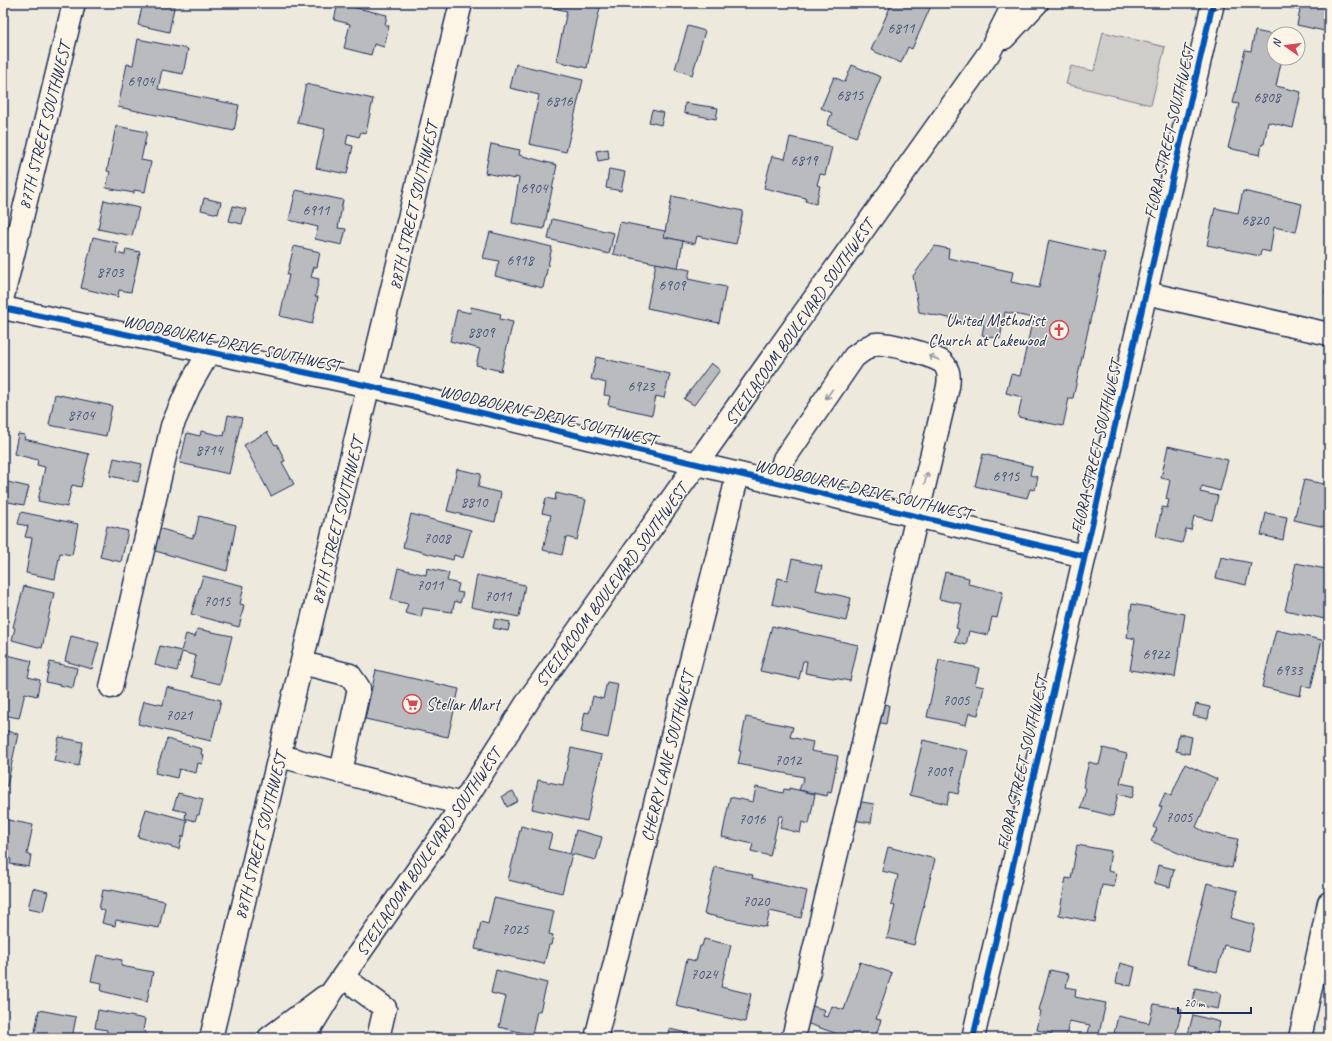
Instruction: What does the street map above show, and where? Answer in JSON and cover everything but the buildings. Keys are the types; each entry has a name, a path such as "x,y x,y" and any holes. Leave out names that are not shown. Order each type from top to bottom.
{"street":[{"name":"87TH STREET SOUTHWEST","path":"3,296 74,3"},
{"name":"88TH STREET SOUTHWEST","path":"211,1038 461,3"},
{"name":"STEILACOOM BOULEVARD SOUTHWEST","path":"304,1038 337,984 462,804 530,698 698,464 989,53 1014,3"},
{"path":"989,53 1038,3"},
{"name":"FLORA STREET SOUTHWEST","path":"973,1038 1213,3"},
{"path":"1146,293 1329,334"},
{"name":"WOODBOURNE DRIVE SOUTHWEST","path":"3,308 369,386 1084,556"},
{"path":"776,483 784,459 854,358 873,344 882,344 934,357 944,363 949,381 793,1038"},
{"path":"111,687 172,426 188,387 209,352"},
{"name":"CHERRY LANE SOUTHWEST","path":"596,1038 738,474"},
{"path":"302,663 350,675 359,688 341,772"},
{"path":"280,756 462,804"},
{"path":"1300,1038 1329,903"},
{"name":"STEILACOOM BOULEVARD SOUTHWEST","path":"269,1038 337,984"},
{"path":"337,984 385,1008 378,1038"}],"shaded area":[{"path":"1103,32 1165,47 1151,105 1066,84 1071,66 1094,71"}],"cycle path":[{"path":"973,1038 1213,3"},
{"path":"3,308 369,386 1084,556"}],"place":[{"name":"United Methodist Church at Lakewood","path":"1059,330"},
{"name":"Stellar Mart","path":"412,704"}]}
